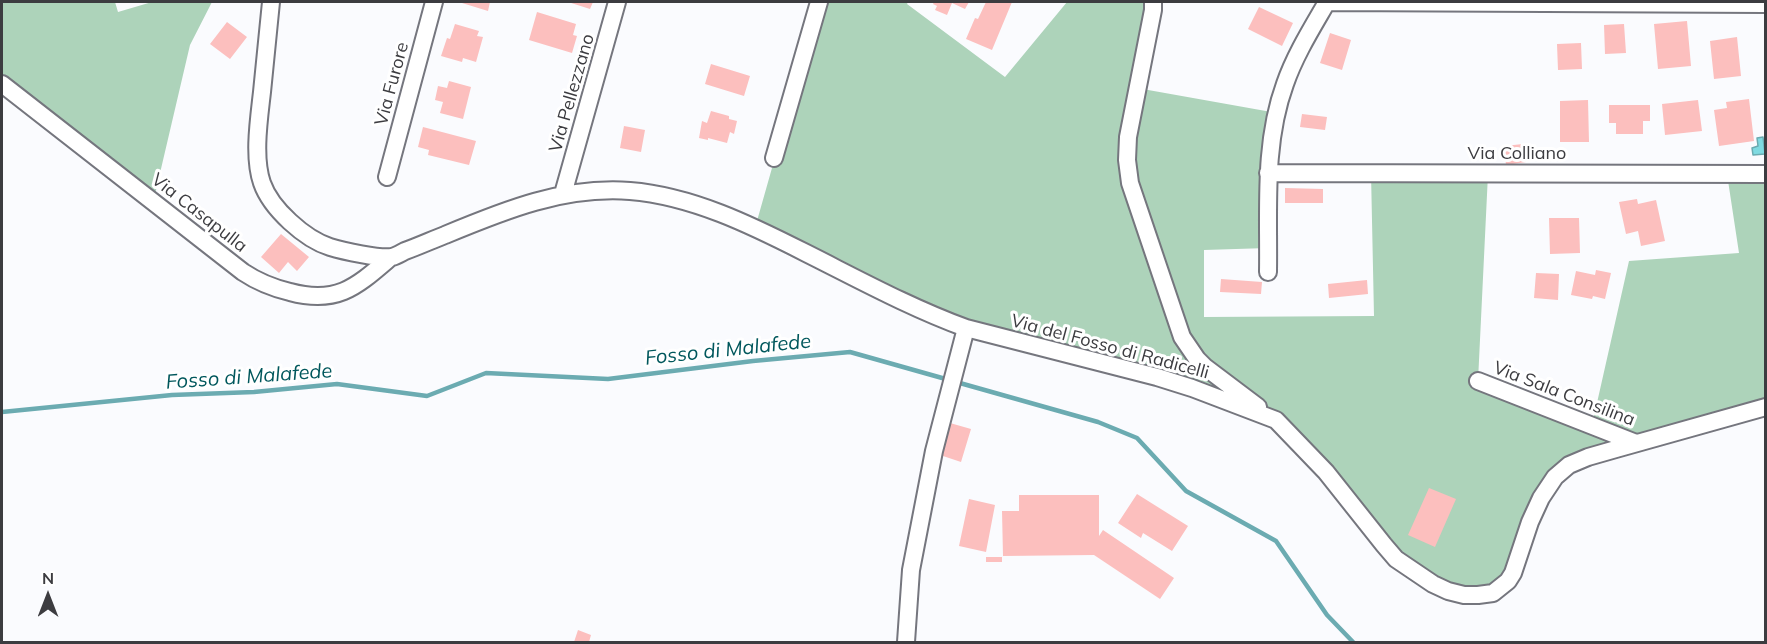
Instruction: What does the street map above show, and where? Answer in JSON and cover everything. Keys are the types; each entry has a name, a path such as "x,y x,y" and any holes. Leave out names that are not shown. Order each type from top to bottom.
{"street":[{"path":"271,2 259,129 259,164 267,194 291,222 311,239 342,250 391,257"},
{"name":"Via Furore","path":"387,177 434,2"},
{"name":"Via Pellezzano","path":"563,194 617,2"},
{"path":"774,158 819,2"},
{"path":"1154,2 1126,146 1134,196 1178,326 1190,350 1213,374 1276,420"},
{"path":"1268,272 1268,173 1274,125 1284,84 1327,2 1766,4"},
{"name":"Via Casapulla","path":"2,84 243,272 268,286 304,296 333,295 365,279 391,257"},
{"name":"Via Colliano","path":"1268,173 1766,174"},
{"name":"Via del Fosso di Radicelli","path":"391,257 513,207 563,194 597,190 630,191 660,195 691,204 755,228 906,303 966,328 1157,377 1276,420 1326,472 1396,559 1433,584 1464,595 1478,596 1493,593 1508,581 1513,573 1535,510 1547,487 1559,473 1575,462 1766,407"},
{"path":"906,642 911,570 934,451 966,328"},
{"name":"Via Sala Consilina","path":"1478,381 1636,443"}],"green space":[{"path":"2,2 115,2 118,12 152,2 212,2 190,45 153,203 2,84"},
{"path":"819,2 908,2 907,4 1005,77 1067,2 1151,2 1137,88 1277,113 1268,248 1204,250 1204,317 1374,316 1371,173 1488,174 1478,381 1592,425 1629,261 1739,253 1727,174 1765,174 1765,416 1636,443 1556,465 1530,522 1513,573 1478,595 1412,571 1275,420 966,328 755,228"}],"water":[{"path":"1763,137 1765,154 1753,155 1752,148 1758,146 1757,138"}],"building":[{"path":"462,2 490,2 488,11"},
{"path":"568,2 593,2 590,9"},
{"path":"934,2 969,2 965,9 952,3 947,15 935,10 937,6 933,4"},
{"path":"986,2 1012,2 992,50 966,39 975,18 978,19"},
{"path":"1259,7 1293,23 1282,46 1248,29"},
{"path":"537,12 576,24 573,35 577,36 572,53 529,40"},
{"path":"1687,21 1691,66 1658,69 1654,24"},
{"path":"227,22 247,37 230,59 210,44"},
{"path":"455,24 479,31 477,36 483,37 476,62 463,58 462,62 441,56"},
{"path":"1624,24 1626,53 1605,54 1604,25"},
{"path":"1330,33 1351,40 1342,70 1320,63"},
{"path":"1737,37 1741,76 1714,79 1710,41"},
{"path":"1581,43 1582,69 1558,70 1557,44"},
{"path":"711,64 750,76 744,96 705,84"},
{"path":"449,81 471,87 463,119 440,113 443,102 435,100 438,86 447,88"},
{"path":"1749,99 1754,141 1719,146 1714,110 1727,108 1726,102"},
{"path":"1588,100 1589,142 1560,142 1560,101"},
{"path":"1698,100 1702,131 1665,135 1662,104"},
{"path":"1609,105 1650,105 1650,121 1643,121 1643,134 1616,134 1616,123 1609,123"},
{"path":"711,111 737,121 734,134 730,132 727,143 699,138 702,121 707,123"},
{"path":"1302,114 1327,117 1325,130 1300,127"},
{"path":"624,126 645,130 641,152 620,148"},
{"path":"423,127 476,141 469,165 428,155 429,150 418,147"},
{"path":"1523,144 1526,162 1506,165 1504,146"},
{"path":"1285,188 1323,189 1323,203 1285,203"},
{"path":"1637,199 1638,204 1656,200 1665,241 1641,246 1638,231 1626,234 1619,202"},
{"path":"1549,218 1579,218 1580,253 1550,254"},
{"path":"281,234 309,257 297,271 288,262 279,273 261,257"},
{"path":"1596,270 1611,273 1605,299 1571,295 1576,271 1595,275"},
{"path":"1536,273 1559,274 1558,300 1534,298"},
{"path":"1221,279 1262,282 1261,294 1220,292"},
{"path":"1367,280 1368,294 1329,298 1328,284"},
{"path":"950,423 971,429 961,462 940,455"},
{"path":"1429,488 1456,499 1435,547 1408,535"},
{"path":"1137,494 1188,526 1172,551 1143,533 1141,538 1118,523"},
{"path":"1019,495 1099,495 1099,536 1103,530 1174,578 1160,599 1094,555 1003,556 1002,511 1019,511"},
{"path":"969,499 995,505 986,552 959,546"},
{"path":"986,557 1002,557 1002,562 986,562"},
{"path":"578,630 591,635 589,642 574,642"}],"waterway":[{"name":"Fosso di Malafede","path":"2,412 172,395 254,392 337,384 427,396 486,373 608,379 753,361 850,352 1098,422 1137,438 1186,491 1276,541 1327,615 1353,642"}]}
